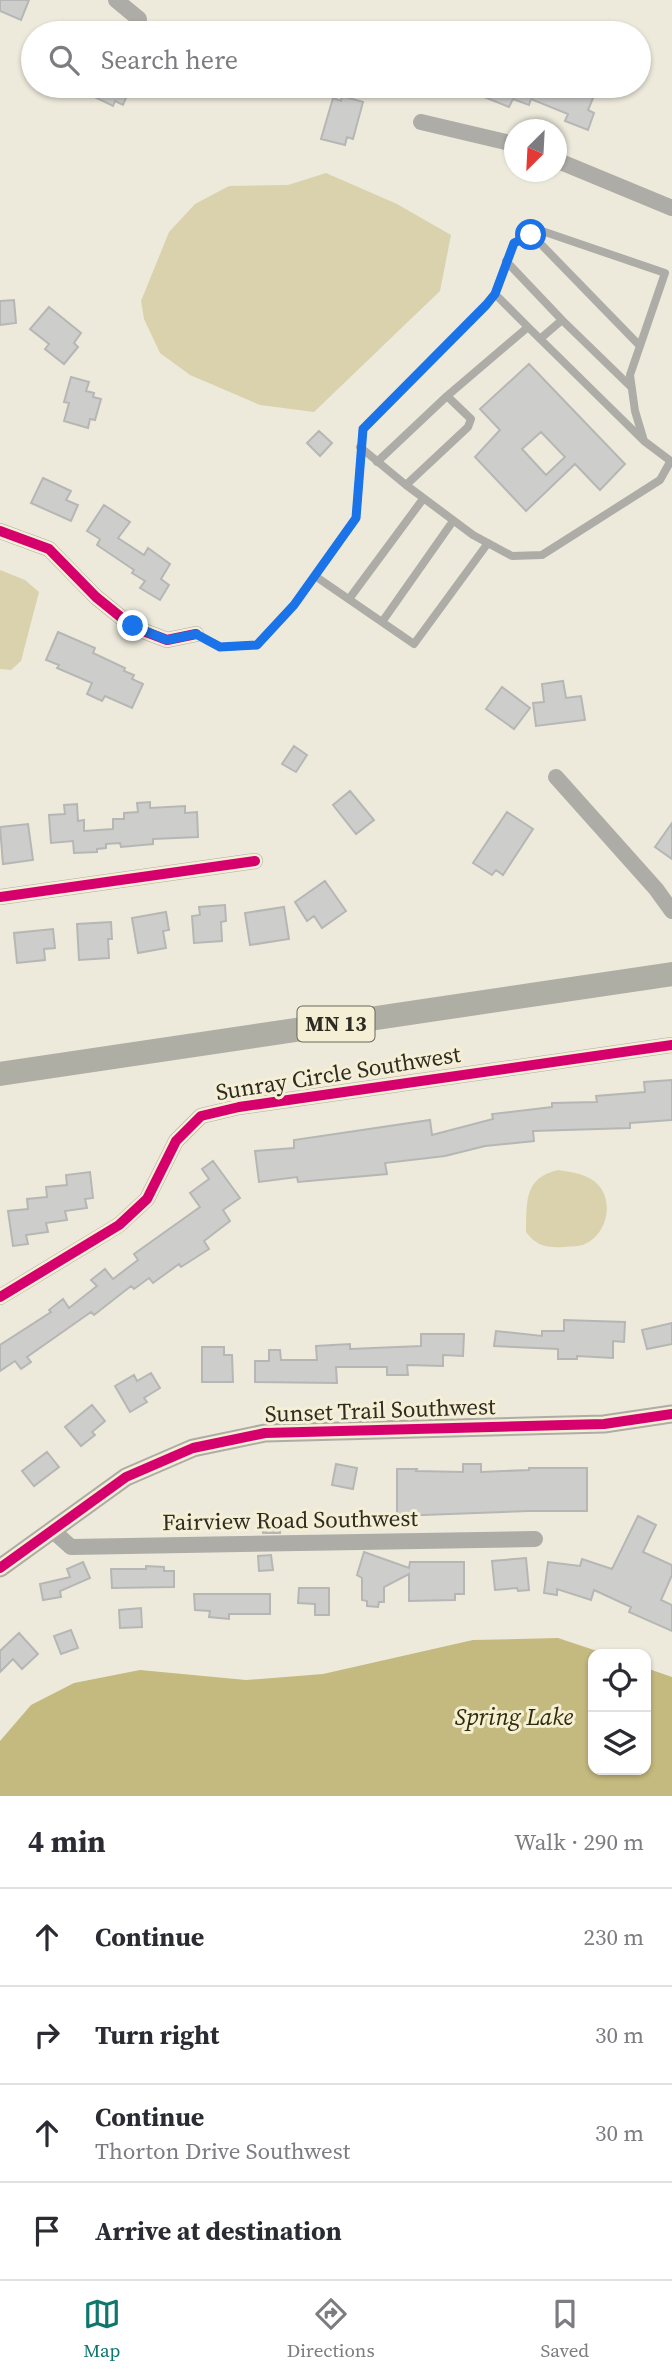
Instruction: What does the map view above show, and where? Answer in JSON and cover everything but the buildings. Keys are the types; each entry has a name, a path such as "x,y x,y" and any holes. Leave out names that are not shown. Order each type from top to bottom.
{"main road":[{"name":"MN 13","path":"0,1074 672,974"}],"street":[{"path":"117,0 139,19"},
{"path":"421,122 504,142"},
{"path":"567,165 672,208"},
{"path":"0,531 49,549 96,597 133,626 167,640 196,634"},
{"path":"556,777 656,889 672,911"},
{"path":"0,897 255,861"},
{"name":"Sunray Circle Southwest","path":"0,1297 119,1225 147,1199 176,1141 201,1116 239,1107 672,1045"},
{"name":"Sunset Trail Southwest","path":"0,1568 126,1477 194,1448 264,1433 604,1424 672,1414"},
{"name":"Fairview Road Southwest","path":"52,1530 71,1547 346,1540 535,1539"}],"lane":[{"path":"196,634 220,647 257,645 294,605 356,518 363,429 495,294 514,243 531,235 542,231 666,273 630,375 630,386 644,441"},
{"path":"531,235 640,346"},
{"path":"506,261 630,386"},
{"path":"360,447 453,521 512,556 542,555 660,480 671,462 644,441 495,294"},
{"path":"540,339 562,320"},
{"path":"377,462 447,396 528,327"},
{"path":"405,485 468,427 471,419 447,396"},
{"path":"349,599 423,499"},
{"path":"382,622 453,521"},
{"path":"315,576 414,644 488,543"}],"shaded area":[{"path":"326,173 397,204 451,235 440,291 314,412 260,405 190,375 160,353 144,319 141,301 169,232 195,204 229,186 288,185"},
{"path":"0,570 25,580 39,592 21,661 11,670 0,669"},
{"path":"558,1170 590,1178 605,1196 607,1205 604,1223 593,1239 583,1245 547,1246 538,1243 526,1232 527,1202 533,1185 538,1179"}],"water":[{"name":"Spring Lake","path":"558,1638 591,1649 588,1649 588,1775 651,1775 651,1670 672,1677 672,1796 0,1796 0,1741 31,1705 74,1683 140,1670 246,1680 323,1674 473,1640"}],"cycle path":[{"path":"0,531 49,549 96,597 133,627 167,640 196,634"},
{"path":"0,897 255,861"},
{"path":"0,1297 119,1225 147,1199 176,1141 201,1116 239,1107 672,1045"},
{"path":"0,1568 126,1477 193,1448 265,1433 604,1424 672,1414"}],"route":[{"path":"133,626 167,640 196,634 220,647 257,645 294,605 356,518 363,429 486,305 495,294 514,243 531,235"}]}
